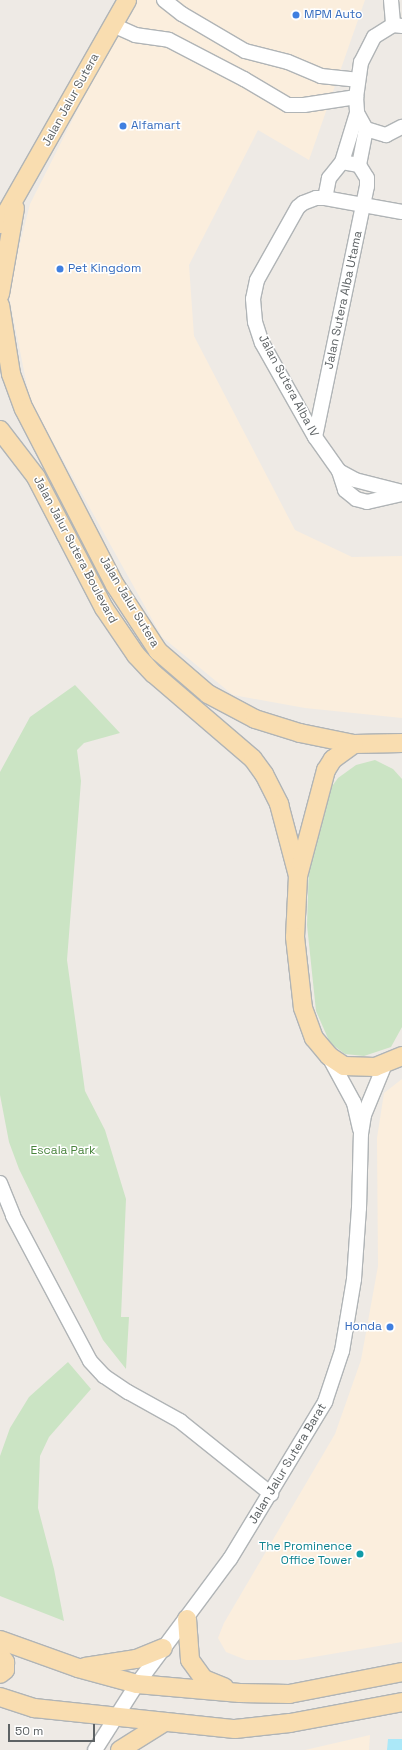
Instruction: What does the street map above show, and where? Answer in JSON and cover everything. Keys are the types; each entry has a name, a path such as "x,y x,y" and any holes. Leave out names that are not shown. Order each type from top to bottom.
{"main road":[{"name":"Jalan Jalur Sutera","path":"0,224 16,200 127,0"},
{"name":"Jalan Jalur Sutera","path":"0,294 16,200"},
{"name":"Jalan Jalur Sutera","path":"0,305 10,368 24,409 116,585 158,652 208,694 236,711 300,733 354,744 395,743"},
{"name":"Jalan Jalur Sutera Boulevard","path":"0,430 36,477 104,608 136,655 154,674 253,759 264,774 279,804 298,876"},
{"path":"395,743 402,758"},
{"path":"298,876 323,776 333,759 354,744"},
{"name":"Jalan Jalur Sutera Barat","path":"298,876 295,937 303,1008 314,1038 329,1056 344,1066 362,1068 385,1064 402,1056"},
{"path":"187,1619 190,1660 204,1679 240,1693"},
{"path":"0,1640 78,1668 137,1684 240,1693 289,1694 402,1672"},
{"path":"78,1668 136,1659 163,1648"},
{"path":"0,1655 5,1662 5,1670 0,1674"},
{"path":"0,1696 34,1708 163,1723 235,1729 297,1722 402,1702"},
{"path":"120,1750 163,1723"}],"street":[{"path":"164,0 182,14 244,51 288,62 321,76 357,80"},
{"path":"325,198 329,178 342,162 357,113 357,80 360,62 374,37 397,26 391,0"},
{"path":"113,25 135,35 169,40 244,79 288,105 304,106 356,97"},
{"path":"342,162 359,165 366,129 357,113"},
{"path":"366,129 386,136 402,127"},
{"name":"Jalan Sutera Alba Utama","path":"315,437 364,204 367,178 359,165"},
{"name":"Jalan Sutera Alba IV","path":"402,212 325,198 308,200 298,208 253,290 255,322 262,343 315,437 339,471 345,490 361,502 380,501 402,493"},
{"name":"Jalan Sutera Alba IV","path":"339,471 354,480 402,493"},
{"name":"Jalan Jalur Sutera Barat","path":"329,1056 354,1103 361,1134"},
{"name":"Jalan Jalur Sutera Barat","path":"94,1750 137,1684 163,1648 187,1619 271,1494 325,1402 342,1351 354,1279 359,1208 361,1134 364,1115 385,1064"},
{"path":"0,1183 13,1216 90,1361 104,1376 128,1392 180,1421 271,1494"}],"shaded area":[{"path":"133,0 365,0 309,160 258,130 189,265 194,336 295,530 352,557 402,556 402,718 305,708 233,695 162,637 30,401 8,291 30,204"},
{"path":"402,1079 402,1642 296,1660 246,1660 226,1652 218,1638 224,1623 335,1434 361,1360 378,1266 377,1138 384,1093"},
{"path":"370,1735 369,1750 305,1750"}],"green space":[{"name":"Escala Park","path":"75,685 120,733 84,743 77,750 81,781 67,960 85,1091 105,1130 126,1199 121,1317 129,1317 126,1369 103,1340 19,1169 9,1142 0,1095 0,772 30,717"},
{"path":"375,760 393,769 402,779 402,1027 391,1047 364,1056 345,1054 330,1043 316,1011 307,925 309,865 325,796 338,778 356,765"},
{"path":"68,1362 91,1389 49,1437 40,1456 38,1508 54,1569 64,1621 0,1596 0,1456 10,1428 29,1397"}],"water":[{"path":"388,1739 402,1739 402,1750 387,1750"}],"place":[{"name":"MPM Auto","path":"296,15"},
{"name":"Alfamart","path":"123,126"},
{"name":"Pet Kingdom","path":"60,269"},
{"name":"Honda","path":"390,1327"},
{"name":"The Prominence Office Tower","path":"360,1554"}]}
